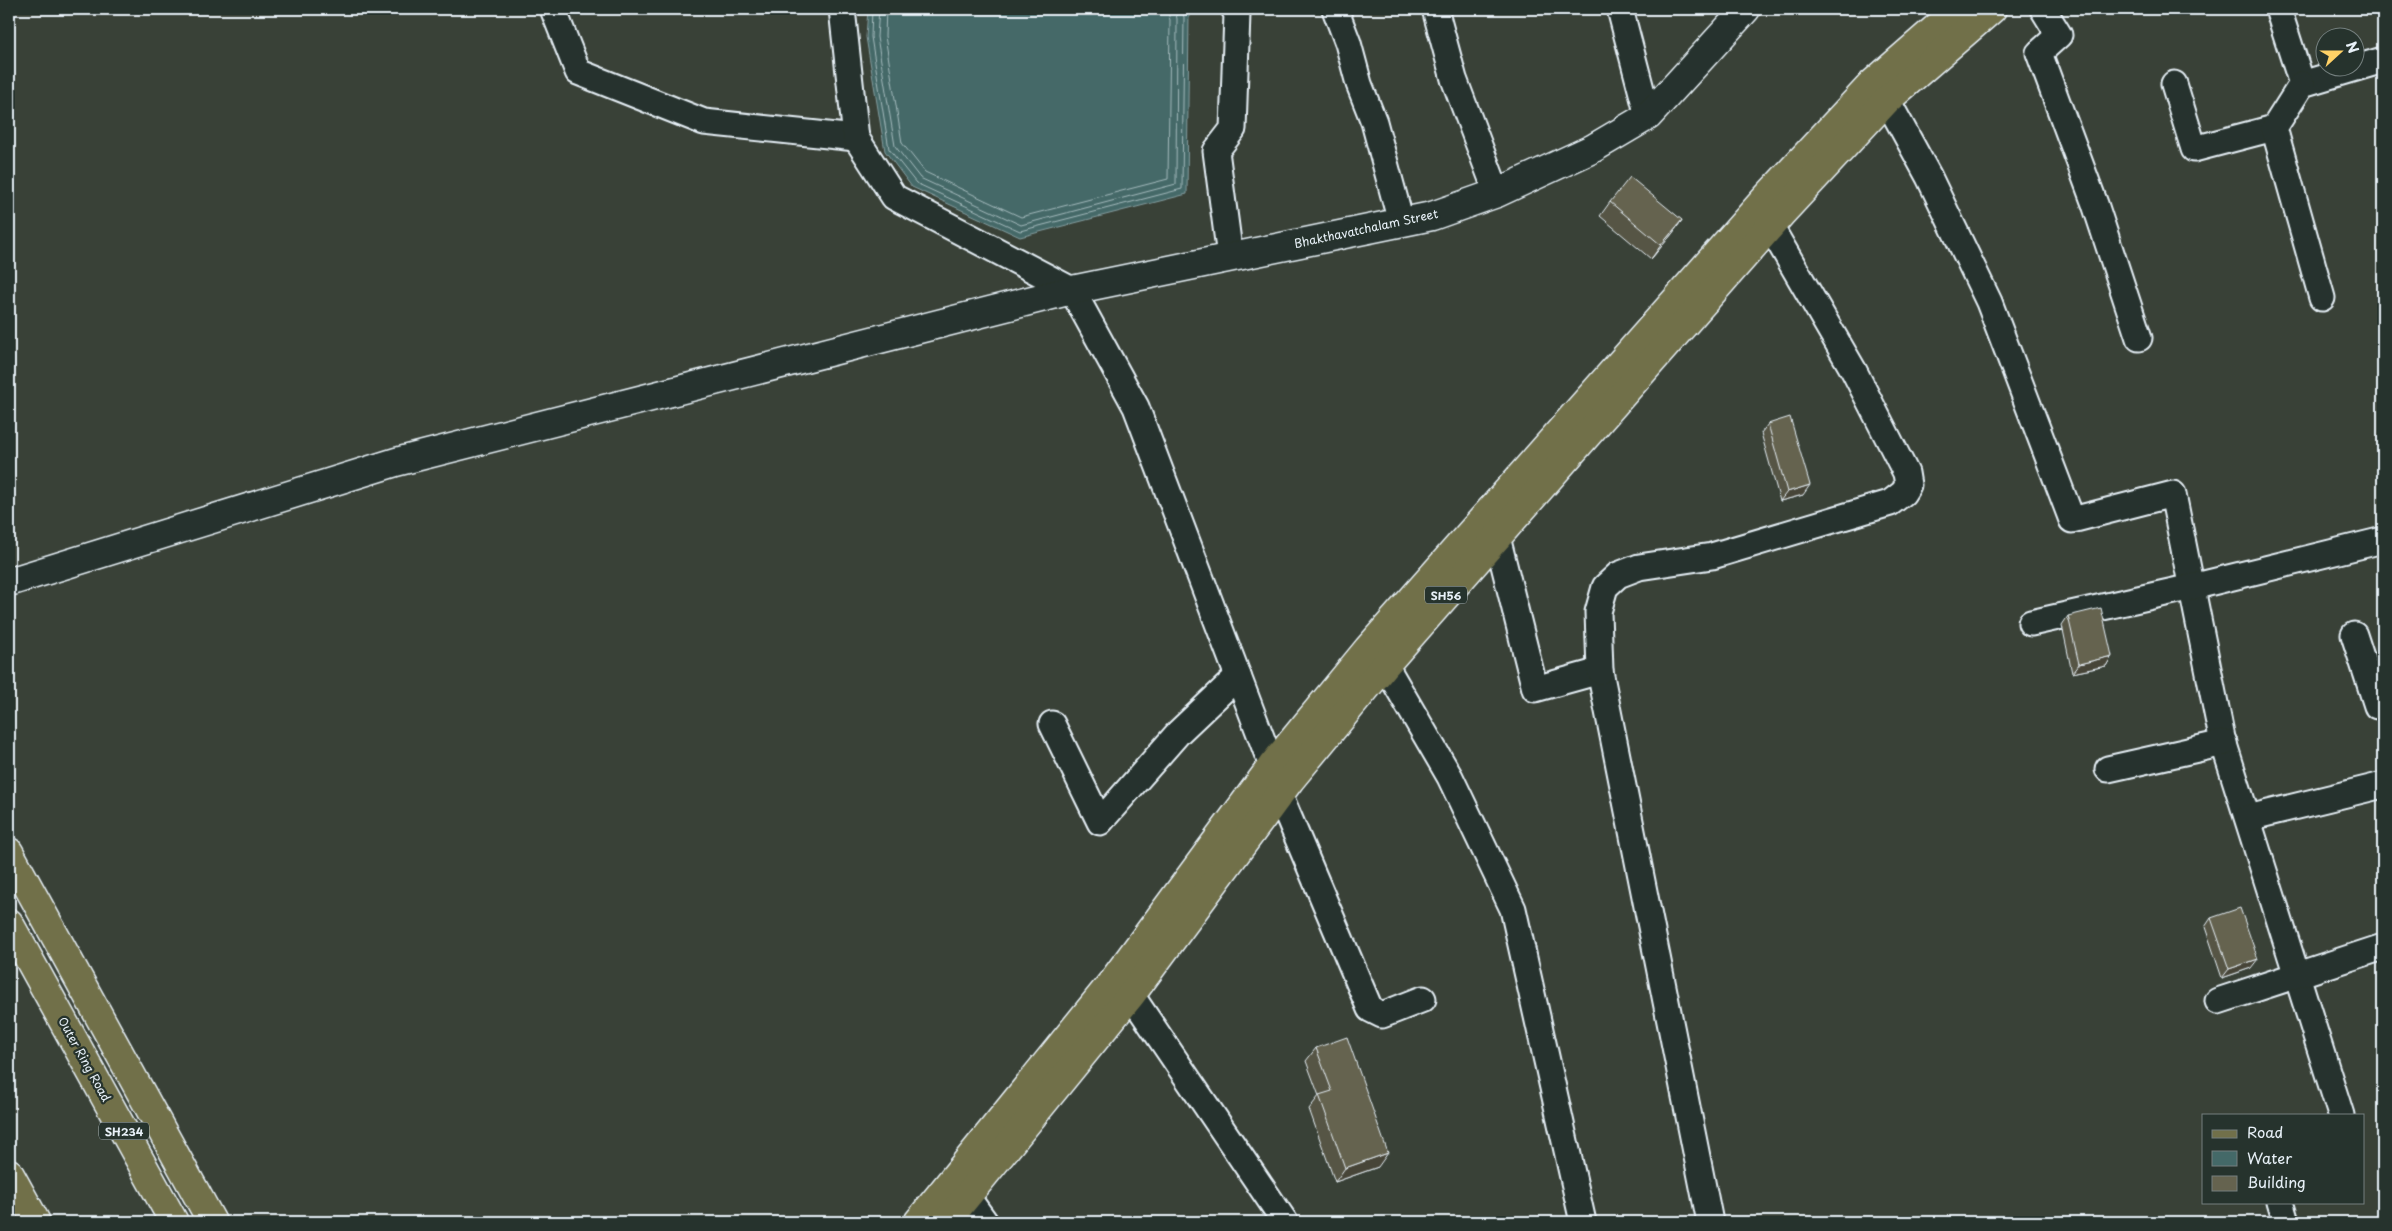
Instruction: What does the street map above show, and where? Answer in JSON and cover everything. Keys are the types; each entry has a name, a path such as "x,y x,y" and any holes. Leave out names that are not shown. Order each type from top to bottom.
{"main road":[{"name":"SH56","path":"946,1222 1131,995 1279,794 1376,658 1765,199 1872,84 1958,9"},
{"name":"SH56","path":"918,1222 1113,981 1272,766 1496,537 1770,226 1887,100 1992,9"},
{"path":"9,852 212,1222"},
{"name":"Outer Ring Road","path":"9,923 174,1222"},
{"path":"9,1173 36,1222"}],"street":[{"path":"553,9 578,72 704,122 856,138"},
{"path":"842,9 856,138 894,197 1072,290 1136,407 1272,766"},
{"path":"1335,9 1348,43 1359,84 1374,122 1402,222"},
{"path":"1435,9 1454,79 1497,193"},
{"path":"1620,9 1648,116"},
{"name":"Bhakthavatchalam Street","path":"9,582 396,462 1072,290 1432,216 1497,193 1592,149 1648,116 1746,9"},
{"path":"2043,9 2059,35 2039,53 2096,204 2139,338"},
{"path":"2278,9 2302,84"},
{"path":"1230,257 1216,151 1232,129 1239,10"},
{"path":"2174,84 2194,149 2274,128 2302,84 2383,60"},
{"path":"1887,100 1929,177 1989,302 2072,520 2173,494 2224,743 2341,1114"},
{"path":"2274,128 2322,298"},
{"path":"1710,1222 1600,671 1598,612 1605,587 1618,575 1639,567 1712,556 1890,503 1903,493 1908,485 1906,473 1854,371 1770,226"},
{"path":"1496,537 1535,690 1600,671"},
{"path":"2031,623 2192,587 2383,540"},
{"path":"2354,635 2377,706 2383,705"},
{"path":"1376,658 1450,777 1514,909 1583,1222"},
{"path":"1052,724 1100,822 1179,732 1238,676"},
{"path":"2108,769 2224,743"},
{"path":"2248,818 2383,786"},
{"path":"1279,794 1370,1009 1382,1015 1424,999"},
{"path":"2218,1002 2383,947"},
{"path":"1131,995 1284,1222"},
{"path":"967,1197 985,1222"},
{"path":"2281,1204 2286,1222"}],"water":[{"path":"868,9 1185,9 1189,15 1187,194 1020,237 912,187 885,151 866,37"}],"building":[{"path":"1630,177 1682,220 1661,245 1610,202"},
{"path":"1790,417 1810,485 1787,492 1768,424"},
{"path":"2101,608 2112,656 2079,664 2068,616"},
{"path":"2240,908 2258,959 2229,969 2211,918"},
{"path":"1347,1037 1388,1153 1345,1168 1319,1095 1332,1091 1316,1048"}]}
